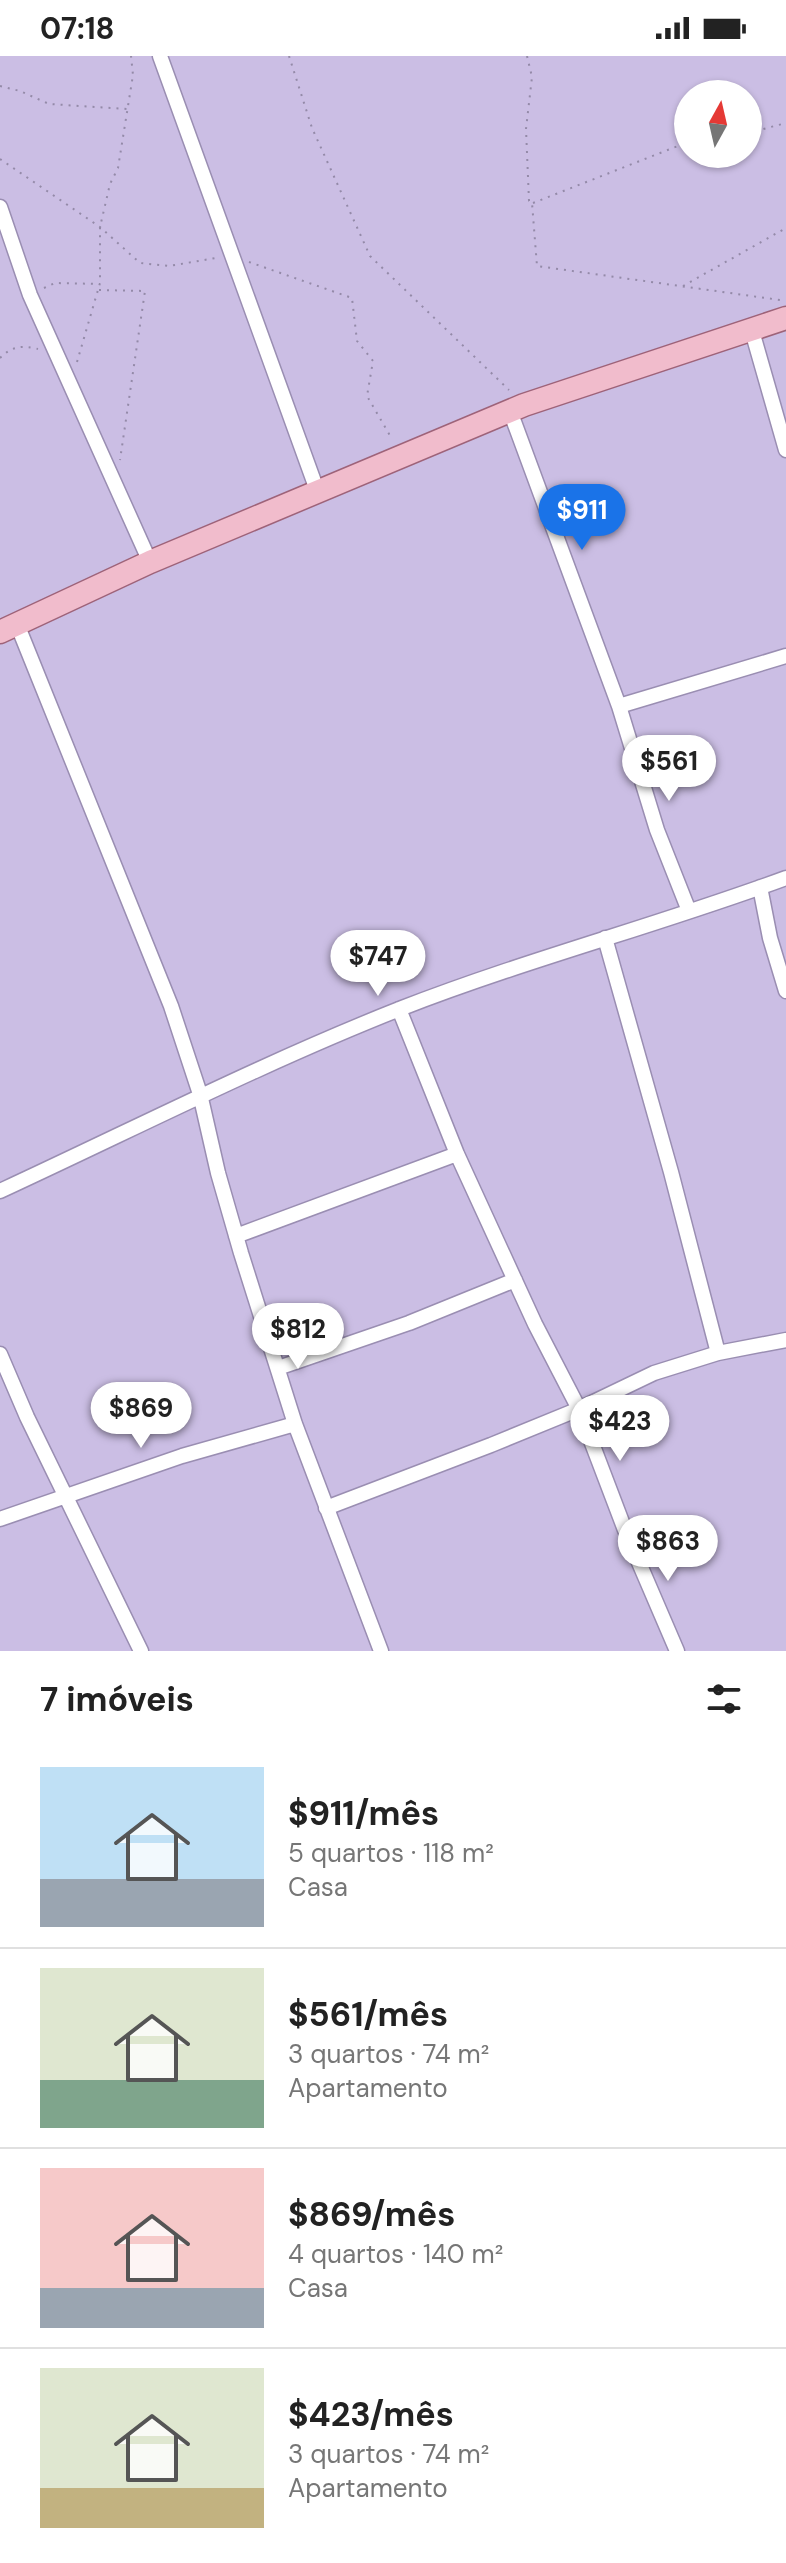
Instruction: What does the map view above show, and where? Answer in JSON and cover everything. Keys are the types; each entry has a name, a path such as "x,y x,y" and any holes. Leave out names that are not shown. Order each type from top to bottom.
{"main road":[{"path":"8,628 150,562 517,408 786,318"}],"street":[{"path":"160,56 317,490"},
{"path":"0,207 7,252 30,295 150,562"},
{"path":"752,331 786,450"},
{"path":"517,408 619,706 657,830 689,911"},
{"path":"8,628 171,1006 200,1094 236,1236 295,1424 381,1651"},
{"path":"619,706 786,656"},
{"path":"0,1191 200,1094 399,1009 489,976 786,878"},
{"path":"760,887 770,938 786,991"},
{"path":"605,938 718,1353"},
{"path":"399,1009 457,1154 579,1409 625,1530 677,1651"},
{"path":"236,1236 457,1154"},
{"path":"278,1368 409,1323 515,1280"},
{"path":"326,1508 579,1409 654,1373 718,1353 786,1340"},
{"path":"0,1354 64,1496 141,1651"},
{"path":"0,1519 182,1456 295,1424"}],"path":[{"path":"120,458 145,291 99,291 100,227 110,184 118,168 133,75 131,56"},
{"path":"289,56 312,128 370,256 517,408"},
{"path":"527,56 532,77 526,129 529,201 532,203 537,266 786,301"},
{"path":"0,86 49,104 127,109"},
{"path":"762,129 786,123"},
{"path":"532,203 674,147"},
{"path":"0,159 100,227 140,263 169,266 232,256 352,298 357,341 373,361 367,396 403,457"},
{"path":"681,287 786,228"},
{"path":"30,295 55,283 100,283"},
{"path":"70,386 100,283"},
{"path":"0,358 8,350 24,346 55,353"}]}
